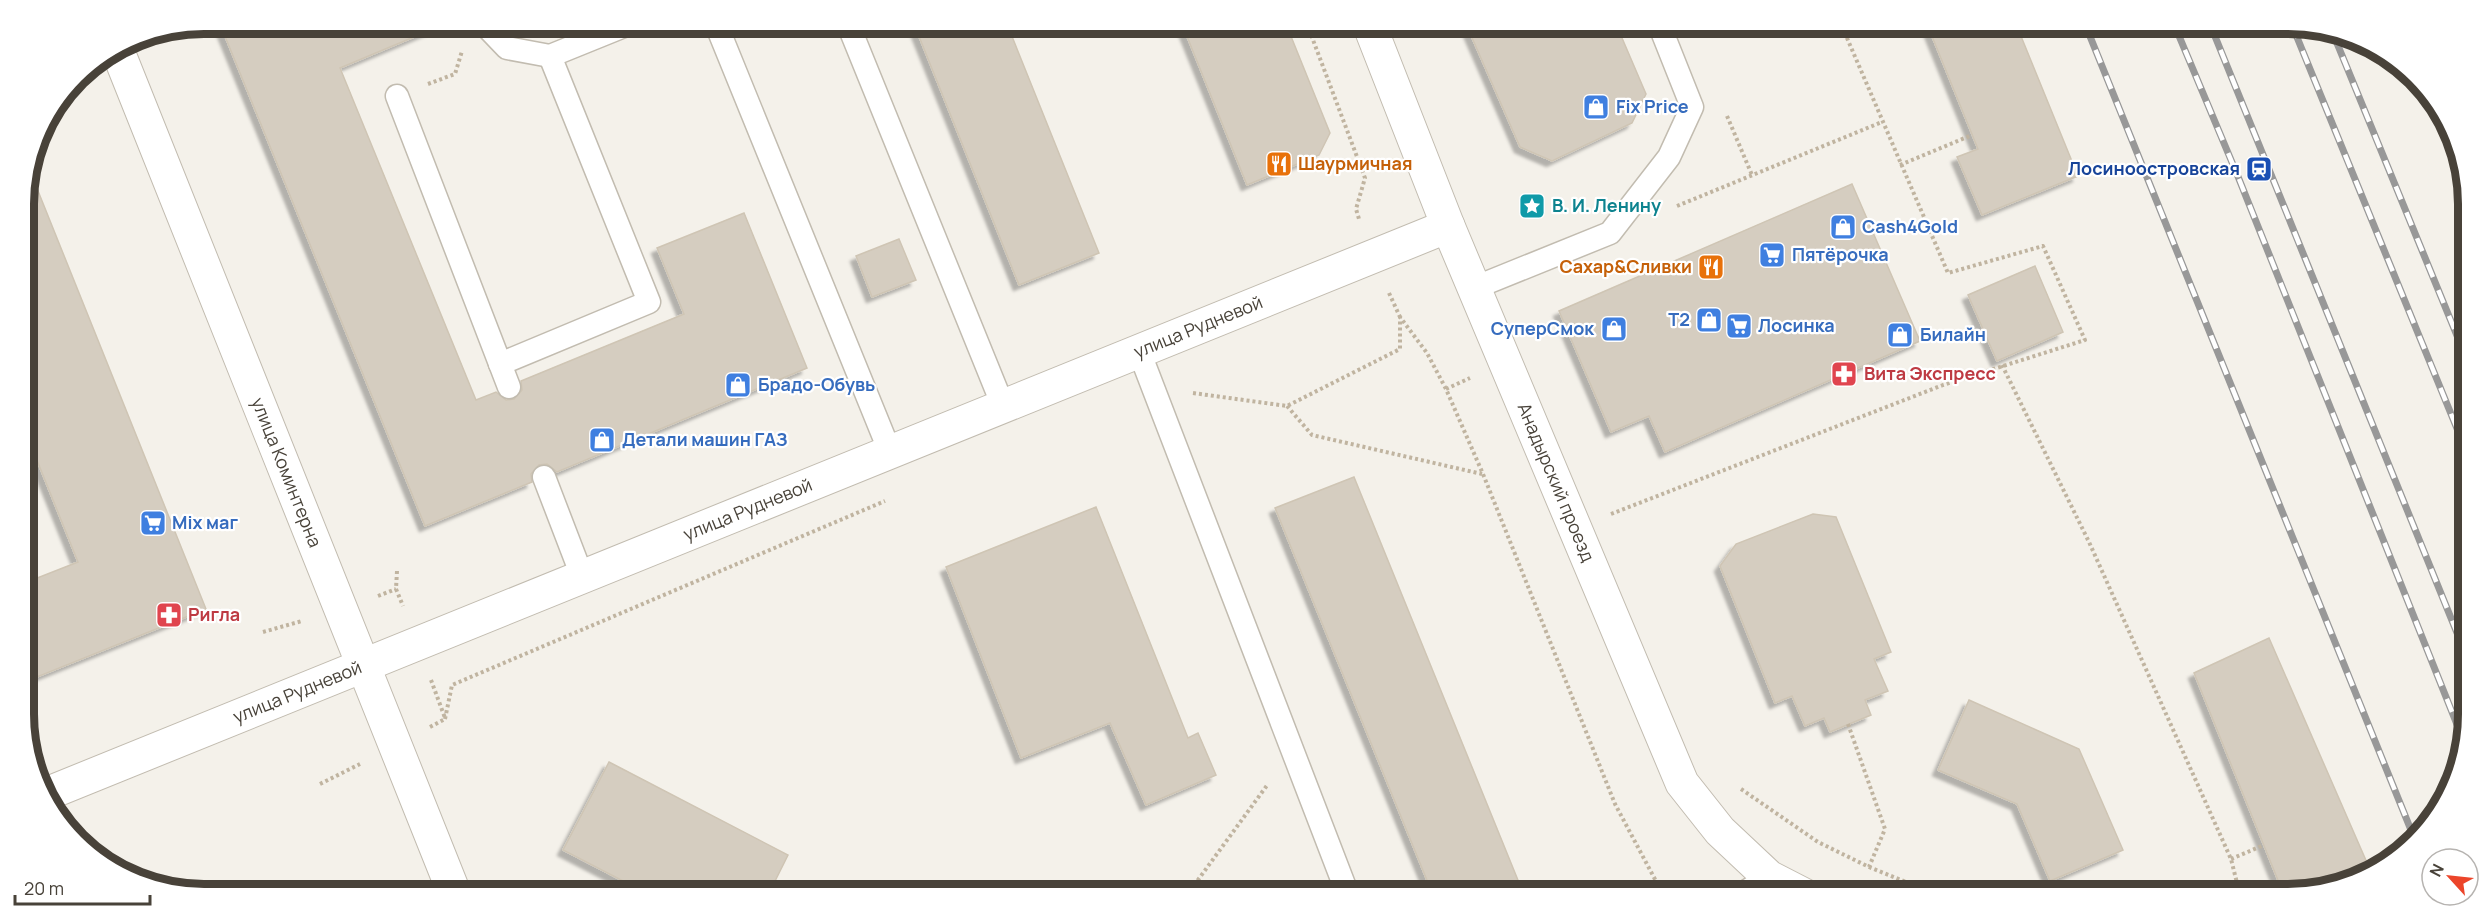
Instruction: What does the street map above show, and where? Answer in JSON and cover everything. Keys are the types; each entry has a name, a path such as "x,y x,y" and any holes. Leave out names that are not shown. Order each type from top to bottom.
{"street":[{"name":"Анадырский проезд","path":"1373,34 1448,226 1682,783 1720,831 1769,877 1783,884"},
{"name":"улица Коминтерна","path":"120,57 451,884"},
{"name":"улица Рудневой","path":"53,791 363,664 1374,258 1448,226"}],"lane":[{"path":"1474,288 1610,233 1669,157 1692,107 1663,34"},
{"path":"494,35 507,48 550,57 603,35"},
{"path":"720,35 890,452"},
{"path":"852,35 1003,406"},
{"path":"500,364 649,302 550,57"},
{"path":"397,96 509,387"},
{"path":"1139,351 1344,884"},
{"path":"544,477 582,576"},
{"path":"1758,884 1769,877"}],"path":[{"path":"1311,34 1365,178 1356,209 1374,258 1400,317 1427,352 1483,474 1615,804 1657,884"},
{"path":"1606,516 1943,385 2085,340 2043,246 1948,273 1846,34"},
{"path":"397,96 455,74 465,44"},
{"path":"1676,206 1882,122"},
{"path":"1900,165 1972,135"},
{"path":"1153,387 1287,406 1400,349 1400,317"},
{"path":"2002,365 2089,542 2231,859 2237,884"},
{"path":"1287,406 1312,435 1483,474"},
{"path":"445,719 452,685 890,499"},
{"path":"1848,724 1885,829 1869,867"},
{"path":"1195,884 1293,750"},
{"path":"1740,788 1748,796 1818,842 1911,884"},
{"path":"2231,859 2264,845"}],"building":[{"path":"1290,34 1330,133 1319,155 1247,185 1186,35"},
{"path":"1471,34 1620,34 1646,94 1632,123 1552,161 1520,147"},
{"name":"Лосиноостровская","path":"1931,34 2020,34 2078,176 1982,215 1957,157 1978,149"},
{"path":"224,35 419,35 340,68 476,400 496,392 506,400 514,399 522,390 521,381 684,314 657,248 744,213 807,368 557,472 547,464 539,465 531,474 532,482 425,526"},
{"path":"918,35 1011,35 1099,253 1019,285"},
{"name":"Лосинка","path":"1852,184 1920,341 1665,452 1649,416 1611,432 1559,311"},
{"path":"36,185 206,609 34,678 34,579 78,562 34,454"},
{"path":"899,239 916,280 872,297 856,256"},
{"path":"2035,266 2063,332 1997,361 1968,295"},
{"path":"1354,477 1520,884 1429,884 1275,508"},
{"path":"1096,507 1188,738 1198,733 1216,775 1146,805 1110,723 1021,758 946,567"},
{"path":"1813,514 1836,517 1891,652 1874,659 1888,691 1865,700 1871,715 1830,732 1824,718 1805,726 1792,696 1775,703 1720,566 1736,544"},
{"path":"2269,638 2368,864 2321,881 2280,884 2194,673"},
{"path":"1969,700 2079,749 2123,850 2050,881 2017,804 1938,770"},
{"path":"609,762 788,855 774,884 629,884 563,850"}],"railway":[{"path":"2089,34 2411,831"},
{"path":"2178,34 2239,179 2457,725"},
{"path":"2214,34 2458,635"},
{"path":"2296,35 2458,431"},
{"path":"2337,42 2458,338"}],"place":[{"name":"Fix Price","path":"1596,107"},
{"name":"Шаурмичная","path":"1279,164"},
{"name":"Лосиноостровская","path":"2259,169"},
{"name":"В. И. Ленину","path":"1532,206"},
{"name":"Cash4Gold","path":"1843,227"},
{"name":"Пятёрочка","path":"1772,255"},
{"name":"Сахар&Сливки","path":"1711,267"},
{"name":"T2","path":"1709,320"},
{"name":"Лосинка","path":"1739,326"},
{"name":"СуперСмок","path":"1614,329"},
{"name":"Билайн","path":"1900,335"},
{"name":"Вита Экспресс","path":"1844,374"},
{"name":"Брадо-Обувь","path":"738,385"},
{"name":"Детали машин ГАЗ","path":"602,440"},
{"name":"Mix маг","path":"153,523"},
{"name":"Ригла","path":"169,615"}]}
